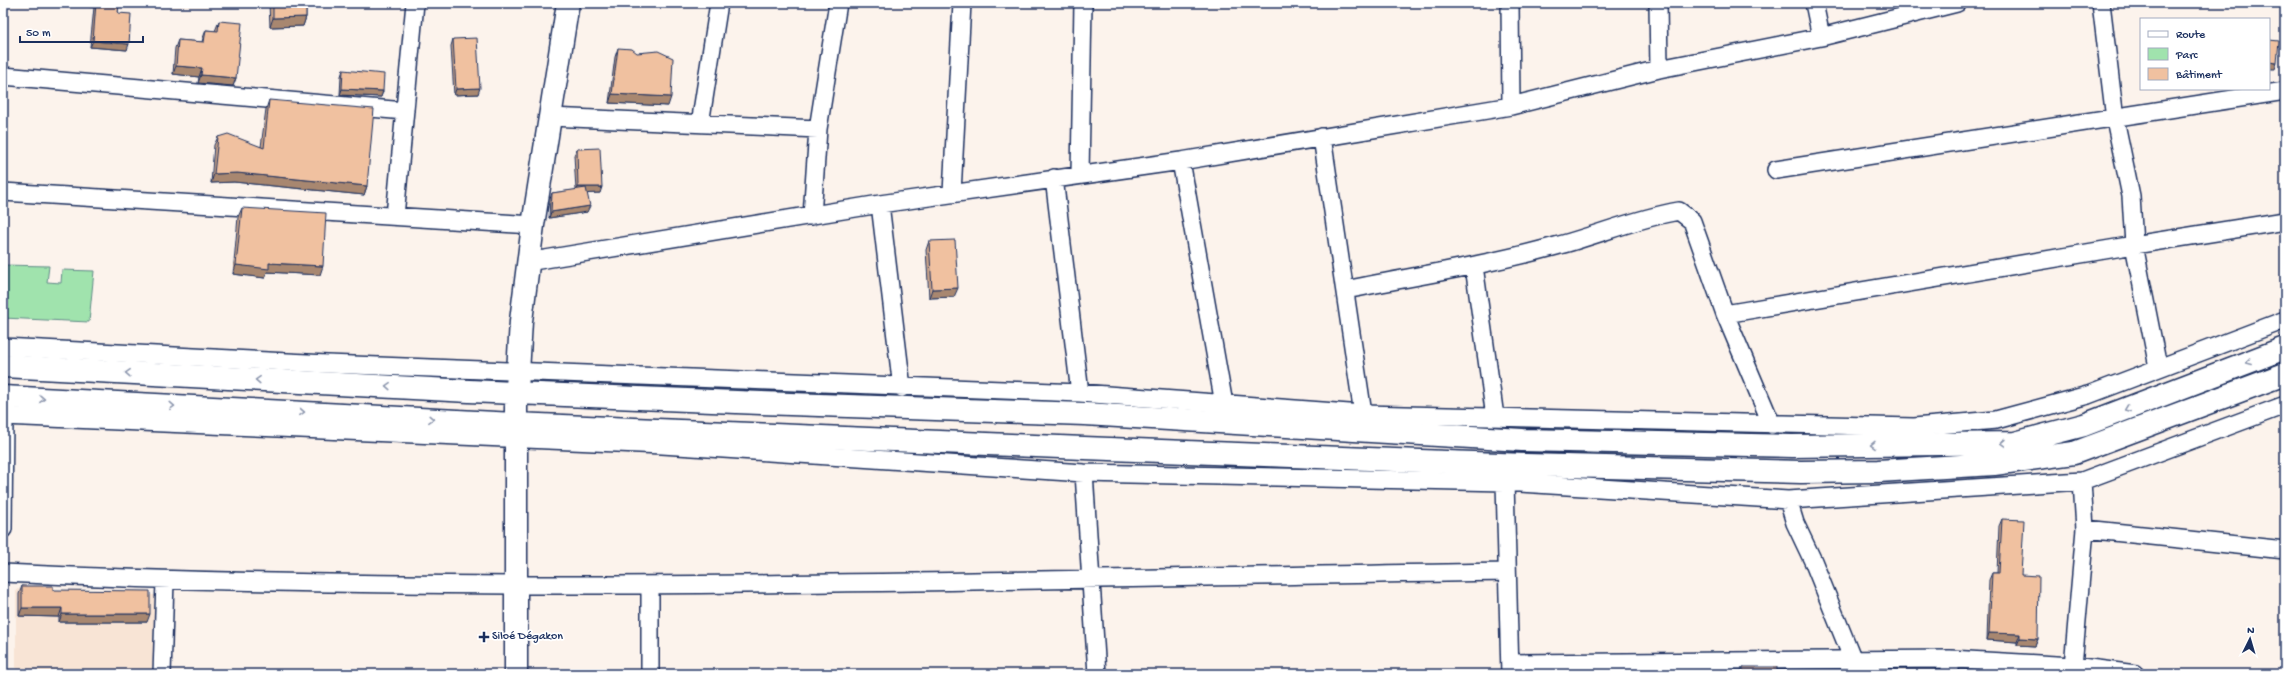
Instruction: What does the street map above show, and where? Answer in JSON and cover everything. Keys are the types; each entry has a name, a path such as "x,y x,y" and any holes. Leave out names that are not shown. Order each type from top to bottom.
{"street":[{"path":"395,216 415,3"},
{"path":"516,674 517,381 528,262 568,3"},
{"path":"700,124 719,3"},
{"path":"812,216 818,130 838,3"},
{"path":"952,193 962,3"},
{"path":"1080,174 1083,3"},
{"path":"1510,3 1511,106"},
{"path":"1658,3 1659,69"},
{"path":"1814,3 1821,37"},
{"path":"2101,3 2115,119 2131,196 2134,245 2158,367"},
{"path":"528,262 880,204 1080,174 1181,161 1511,106 1659,69 1821,37 1946,4"},
{"path":"3,76 405,110"},
{"path":"1776,170 2115,119 2285,91"},
{"path":"550,117 818,130"},
{"path":"1322,137 1363,414"},
{"path":"1181,161 1224,404"},
{"path":"1054,178 1080,393"},
{"path":"3,192 533,225"},
{"path":"880,204 902,388"},
{"path":"1345,290 1474,266 1557,246 1654,215 1679,210 1692,221 1725,314 1772,425"},
{"path":"1725,314 2285,221"},
{"path":"1474,266 1494,417"},
{"path":"3,366 517,381 902,388 1080,393 1363,414 1772,425 1914,427 1996,420 2088,395 2158,367 2285,320"},
{"path":"3,347 327,364 761,403 1085,414 1522,440 1792,446 2015,443 2084,425 2285,348"},
{"path":"3,529 3,410 516,431 1525,465 1801,472 1878,471 1994,464 2074,454 2285,374"},
{"path":"516,431 662,445 1084,473 1505,482 1788,500 2082,481 2285,405"},
{"path":"1084,473 1089,577 1097,674"},
{"path":"2073,666 2085,529 2082,481"},
{"path":"1505,482 1510,669 1853,660 1950,666 2073,666 2136,674"},
{"path":"1788,500 1795,522 1813,561 1853,660"},
{"path":"2085,529 2285,550"},
{"path":"3,573 165,581 650,585 1089,577 1507,572"},
{"path":"162,674 165,581"},
{"path":"650,585 650,674"}],"shaded area":[{"path":"16,589 155,595 152,674 16,674"}],"green space":[{"path":"3,265 49,266 47,282 61,283 62,270 94,271 89,322 3,318"}],"building":[{"path":"96,3 119,3 118,13 131,14 129,44 93,41"},
{"path":"273,3 306,3 306,17 273,18"},
{"path":"219,21 242,23 236,78 201,75 202,68 176,66 178,40 204,42 206,30 218,31"},
{"path":"477,38 480,88 456,89 453,39"},
{"path":"2270,40 2279,41 2277,63 2270,62"},
{"path":"618,48 632,49 637,53 658,51 673,58 671,97 612,94"},
{"path":"343,70 384,74 383,91 342,89"},
{"path":"269,100 374,109 367,186 237,173 214,174 218,137 228,134 264,148"},
{"path":"600,148 602,187 578,187 577,149"},
{"path":"586,188 590,206 551,212 552,193"},
{"path":"242,208 326,213 323,266 269,263 269,269 236,265"},
{"path":"955,240 958,288 932,289 929,241"},
{"path":"2002,519 2024,520 2021,575 2039,576 2038,639 2020,638 2020,634 1989,633 1992,573 1999,573"},
{"path":"22,586 53,586 53,590 150,591 150,614 62,614 62,608 22,608"},
{"path":"1743,667 1777,667 1777,674 1743,674"}],"place":[{"name":"Siloé Dégakon","path":"484,637"}]}
